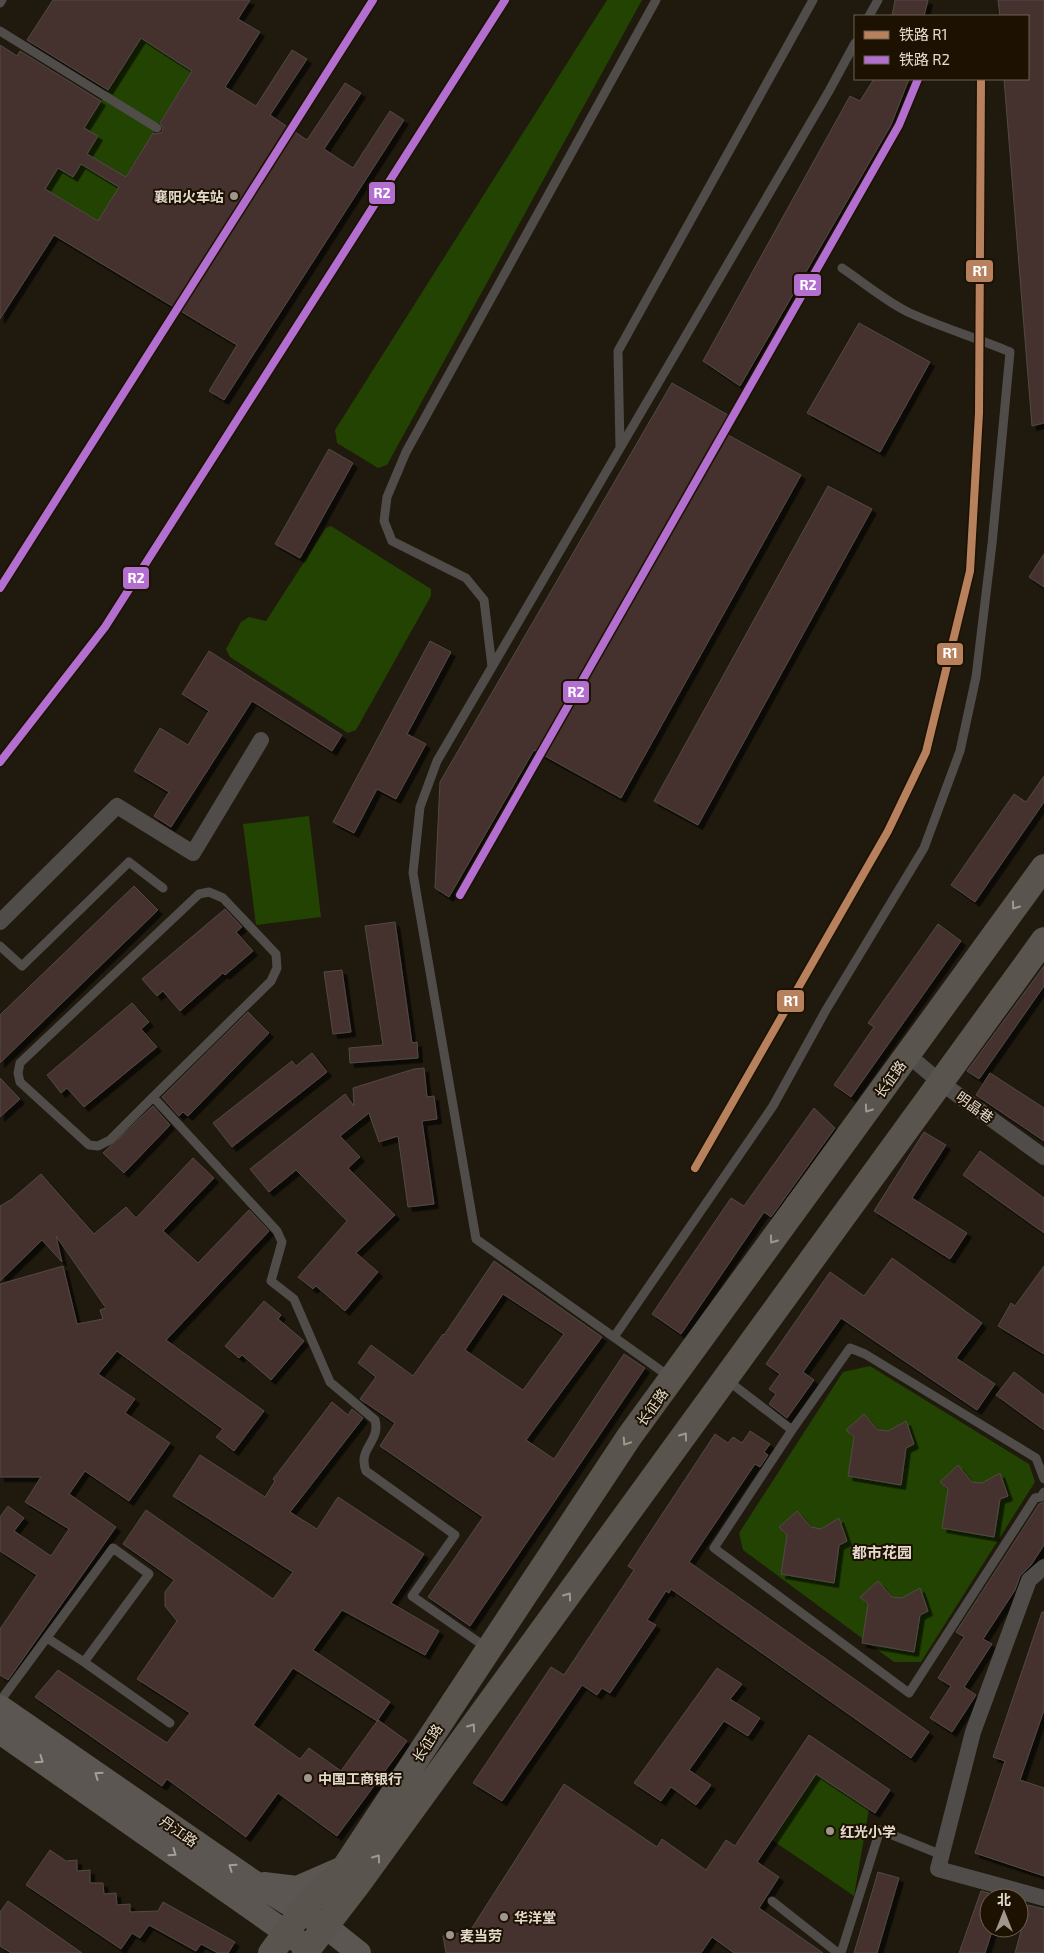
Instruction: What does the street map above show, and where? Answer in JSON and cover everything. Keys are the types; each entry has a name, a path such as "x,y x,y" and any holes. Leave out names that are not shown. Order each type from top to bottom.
{"main road":[{"name":"长征路","path":"310,1952 352,1876 489,1649 629,1438 1044,867"},
{"name":"长征路","path":"271,1953 302,1911 352,1876 725,1379 1044,940"},
{"name":"丹江路","path":"0,1707 249,1892 287,1932 310,1952"},
{"name":"丹江路","path":"0,1732 249,1892 302,1911 357,1951"},
{"path":"263,1953 264,1936 249,1892 297,1888 352,1876 346,1917 357,1951"}],"street":[{"path":"0,922 117,806 193,853 261,740"},
{"name":"明晶巷","path":"908,1054 940,1082 1044,1158"},
{"path":"1044,1567 1028,1580 972,1732 938,1869 1044,1898"}],"lane":[{"path":"492,667 484,600 466,578 392,541 384,521 387,497 406,452 656,0"},
{"path":"620,448 618,351 813,0"},
{"path":"870,15 878,0"},
{"path":"0,31 157,128"},
{"path":"672,1378 476,1239 413,874 420,808 437,761 829,91 854,44"},
{"path":"614,1336 773,1106 826,1010 924,848 960,751 976,677 992,544 1010,352 962,335 908,312 842,268"},
{"path":"0,946 22,966 129,862 163,888"},
{"path":"209,892 223,898 276,954 277,968 271,981 153,1097 110,1140 98,1146 89,1145 20,1082 18,1073 20,1063 199,894 209,892"},
{"path":"153,1097 277,1231 282,1242 271,1281 294,1299 330,1382 375,1420 376,1436 364,1452 363,1463 366,1471 455,1535 412,1596 489,1649"},
{"path":"1044,1479 1036,1458 865,1354 850,1348 792,1430 714,1548 909,1694 1035,1498 1041,1497 1044,1492"},
{"path":"725,1379 792,1430"},
{"path":"0,1702 113,1548 149,1574 84,1662"},
{"path":"47,1638 170,1723"},
{"path":"772,1900 839,1953 880,1830 942,1855"}],"green space":[{"path":"607,0 642,0 387,465 378,468 337,443 335,430"},
{"path":"141,38 192,71 98,221 45,189"},
{"path":"331,526 431,589 431,596 356,730 348,733 230,657 226,649 241,622 249,617 266,621 326,528"},
{"path":"309,816 321,917 256,925 243,824"},
{"path":"870,1366 1029,1464 1035,1482 921,1662 894,1662 743,1550 739,1533 843,1372"},
{"path":"816,1774 869,1809 854,1896 772,1840"}],"building":[{"name":"襄阳火车站","path":"53,0 250,0 238,19 260,32 225,87 256,106 292,50 307,59 270,115 307,140 345,83 361,93 324,149 353,168 390,111 404,120 224,400 209,391 237,345 54,235 0,319 0,45 17,56 20,51 101,101 84,128 98,136 87,154 126,177 153,133 162,132 163,128 160,123 192,71 141,38 108,90 27,40","holes":["81,164 119,187 98,221 45,189 58,168 73,177"]},
{"path":"895,0 928,0 924,15 892,15"},
{"path":"998,0 1044,0 1044,423 1032,426 1004,80 1029,80 1029,15 1000,15"},
{"path":"873,80 909,80 891,125 740,386 703,361 850,96 860,101"},
{"path":"859,323 930,362 880,452 807,413"},
{"path":"672,383 728,415 719,430 801,475 621,798 534,750 449,897 435,888 440,782"},
{"path":"329,449 353,463 300,558 275,544"},
{"path":"828,486 872,509 698,825 654,801"},
{"path":"1044,554 1044,587 1029,577"},
{"path":"430,641 451,652 407,734 426,744 396,799 377,789 354,833 333,822"},
{"path":"209,651 342,735 332,751 252,701 171,827 154,816 169,792 134,771 160,728 188,745 209,711 182,694"},
{"path":"1044,776 1044,802 975,902 951,885 1014,794 1026,802"},
{"path":"134,886 158,910 0,1063 0,1015"},
{"path":"225,909 242,927 236,932 253,951 225,975 223,973 180,1011 163,991 157,996 142,979"},
{"path":"395,922 412,1043 417,1042 418,1058 350,1063 349,1048 383,1045 365,926"},
{"path":"938,924 961,941 851,1097 834,1085 874,1027 868,1023"},
{"path":"1044,966 1044,986 979,1079 967,1071"},
{"path":"342,970 351,1032 333,1034 324,972"},
{"path":"132,1003 149,1022 141,1029 157,1047 84,1107 67,1088 61,1093 47,1075"},
{"path":"248,1012 269,1033 188,1116 183,1112 179,1116 162,1097"},
{"path":"312,1053 327,1072 232,1147 213,1123 292,1061 296,1066"},
{"path":"424,1068 427,1097 434,1096 437,1119 422,1121 434,1204 408,1207 398,1136 379,1142 369,1113 340,1136 360,1157 348,1168 395,1215 356,1253 378,1272 345,1311 316,1286 313,1289 298,1277 347,1221 296,1170 269,1192 250,1169 345,1094 354,1106 353,1088 414,1069"},
{"path":"990,1073 1044,1108 1044,1141 976,1095"},
{"path":"0,1078 20,1099 0,1117"},
{"path":"153,1106 170,1125 124,1173 103,1153"},
{"path":"814,1108 835,1128 771,1217 764,1212 681,1334 652,1314 731,1198 744,1206"},
{"path":"924,1132 946,1145 912,1198 967,1233 950,1259 874,1211"},
{"path":"980,1151 1044,1198 1044,1233 963,1175"},
{"path":"193,1158 214,1178 163,1231 198,1263 249,1210 269,1231 166,1340 264,1411 234,1451 216,1437 223,1429 117,1351 98,1374 135,1399 125,1413 170,1443 129,1501 85,1471 69,1494 116,1527 8,1680 0,1675 0,1629 37,1575 0,1551 0,1517 8,1506 24,1518 14,1531 51,1556 69,1529 25,1502 41,1477 0,1477 0,1284 63,1266 77,1324 103,1319 100,1310 106,1308 56,1236 62,1262 42,1240 0,1281 0,1206 12,1199 41,1174 94,1234 126,1207 136,1218"},
{"path":"892,1258 982,1323 956,1358 995,1384 977,1410 841,1318 803,1372 814,1380 787,1418 769,1404 776,1394 769,1389 780,1374 766,1364 830,1272 864,1296"},
{"path":"494,1261 602,1337 526,1440 554,1459 624,1354 645,1368 470,1626 428,1597 483,1517 380,1446 395,1423 360,1399 376,1377 358,1363 371,1345 413,1376 444,1335","holes":["503,1294 564,1334 523,1390 465,1350"]},
{"path":"1044,1266 1044,1354 998,1326 1011,1303 1015,1306"},
{"path":"264,1301 281,1315 278,1319 304,1341 271,1380 242,1355 239,1358 225,1346"},
{"path":"1014,1372 1044,1395 1044,1430 996,1395"},
{"path":"332,1402 348,1415 352,1409 363,1418 290,1512 317,1529 338,1497 424,1554 391,1603 439,1631 425,1655 342,1610 313,1650 390,1702 377,1721 293,1668 253,1725 300,1759 309,1748 341,1771 378,1720 407,1741 337,1836 278,1793 246,1837 167,1779 162,1786 35,1697 58,1670 167,1743 190,1713 137,1679 177,1621 165,1606 165,1592 174,1580 123,1544 146,1510 273,1599 293,1572 173,1496 200,1455 265,1497 275,1481 273,1479"},
{"path":"864,1414 878,1430 888,1431 906,1421 914,1444 906,1448 901,1485 848,1476 854,1437 846,1430"},
{"path":"750,1431 770,1444 764,1452 768,1455 760,1467 755,1464 689,1562 929,1732 911,1758 671,1589 669,1593 666,1591 647,1620 656,1625 610,1693 602,1688 597,1695 582,1685 502,1801 473,1783 551,1667 564,1675 634,1570 628,1566 715,1434 728,1443 733,1437 742,1443"},
{"path":"958,1465 972,1482 982,1483 1000,1473 1008,1496 1000,1499 994,1537 942,1528 948,1489 940,1482"},
{"path":"1044,1502 1044,1545 1031,1565 1020,1576 1015,1590 983,1639 992,1644 964,1687 976,1695 952,1732 930,1718 951,1686 938,1678 964,1637 956,1632 1039,1504"},
{"path":"797,1511 811,1527 821,1529 839,1518 847,1541 839,1545 834,1583 781,1574 787,1535 779,1527"},
{"path":"878,1581 892,1597 902,1598 920,1588 928,1611 920,1615 914,1652 862,1643 868,1604 860,1597"},
{"path":"1042,1612 1044,1612 1044,1710 1020,1780 1044,1788 1044,1876 975,1853 1005,1761 993,1757"},
{"path":"717,1668 742,1684 730,1699 760,1718 748,1736 724,1721 689,1770 711,1785 696,1805 671,1787 661,1801 634,1783"},
{"path":"809,1735 890,1790 875,1813 816,1774 757,1862 779,1877 759,1908 823,1953 734,1953 712,1937 701,1953 446,1953 443,1936 470,1931 564,1784 657,1847 662,1839 706,1870 726,1840 735,1846"},
{"path":"50,1850 66,1861 77,1860 77,1871 90,1870 90,1883 103,1883 104,1894 116,1893 117,1905 130,1904 130,1912 158,1911 163,1902 235,1942 228,1953 218,1953 201,1944 196,1951 149,1925 140,1938 132,1933 121,1949 26,1885"},
{"path":"878,1872 899,1878 877,1953 854,1953"},
{"path":"979,1897 979,1938 990,1938 985,1953 959,1953"},
{"path":"8,1901 82,1953 11,1953 0,1946 0,1912"},
{"path":"1029,1905 1044,1909 1044,1953 1015,1953 1019,1938 1029,1938"}],"rail line":[{"name":"R2","path":"0,588 373,0"},
{"name":"R2","path":"0,762 105,627 505,0"},
{"name":"R2","path":"460,895 899,125 918,80"},
{"name":"R1","path":"695,1168 888,831 926,752 970,571 979,413 981,80"}],"place":[{"name":"襄阳火车站","path":"234,196"},
{"name":"中国工商银行","path":"308,1778"},
{"name":"红光小学","path":"830,1831"},
{"name":"华洋堂","path":"504,1917"},
{"name":"麦当劳","path":"450,1935"}],"district":[{"name":"都市花园","path":"882,1552"}]}
